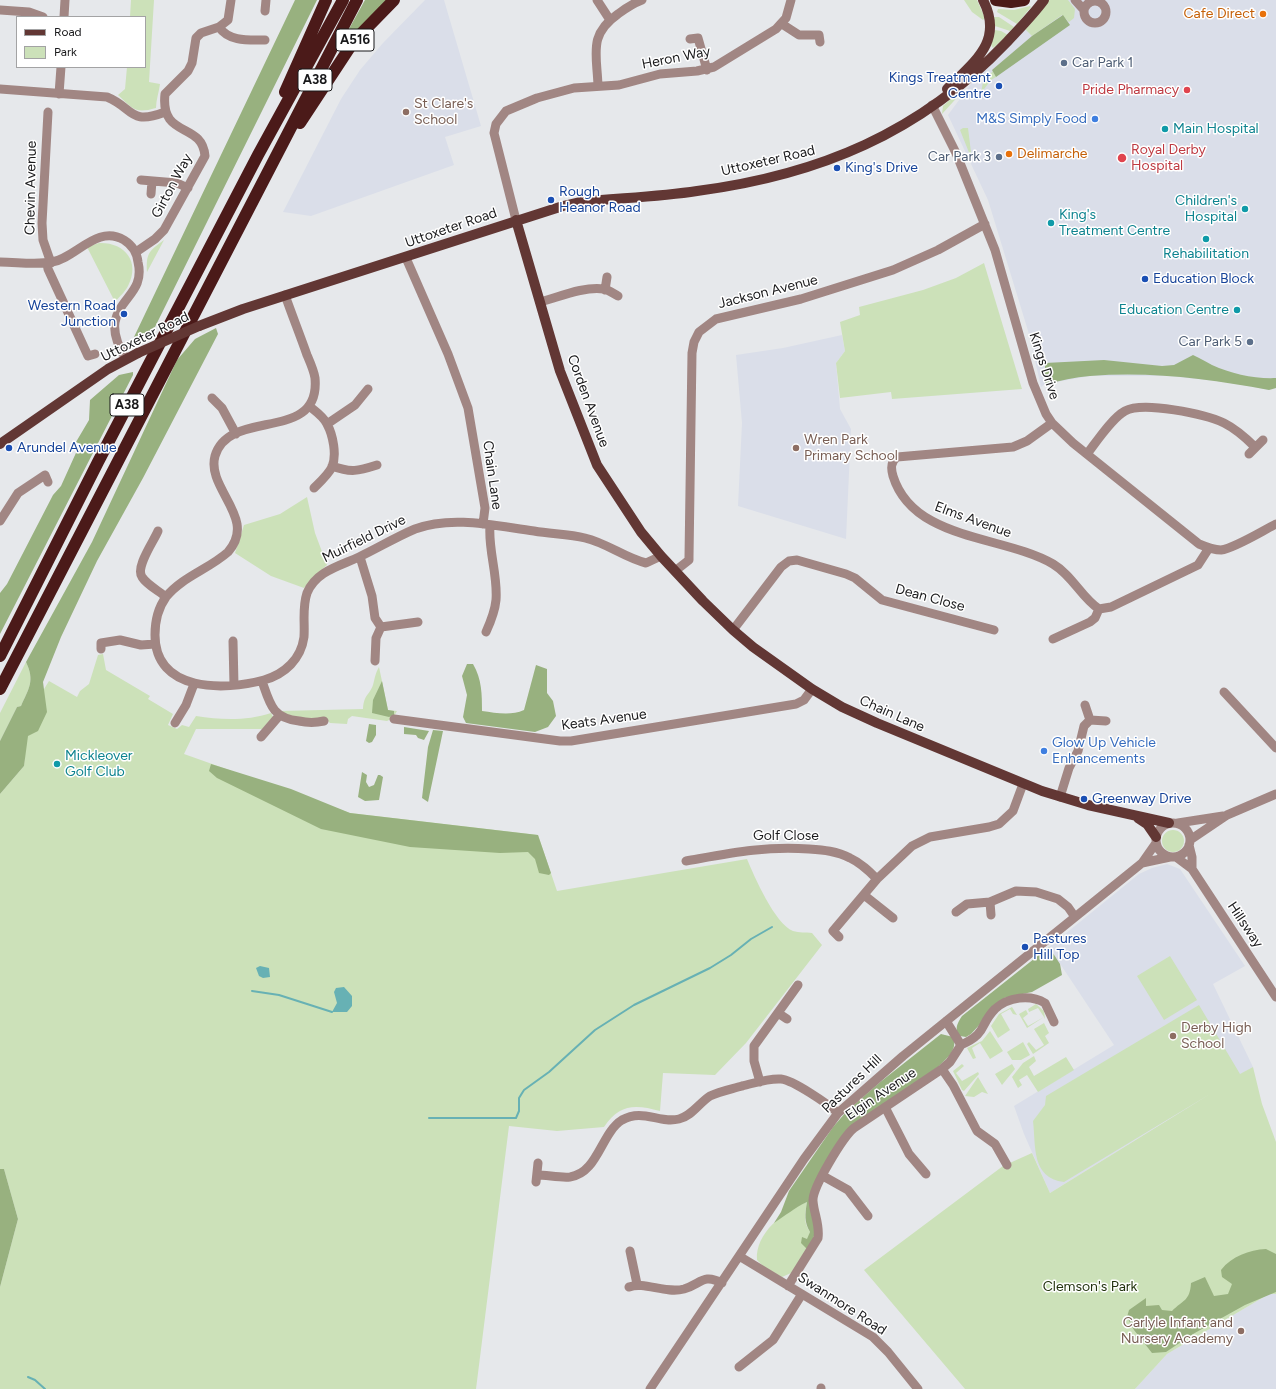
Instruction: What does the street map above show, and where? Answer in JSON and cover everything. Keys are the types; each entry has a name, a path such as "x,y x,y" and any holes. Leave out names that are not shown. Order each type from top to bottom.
{"highway":[{"name":"A516","path":"258,155 326,0"},
{"name":"A38","path":"0,656 98,462 258,155 343,0"},
{"name":"A38","path":"0,689 275,160 309,91 358,0"},
{"name":"A516","path":"275,160 354,41 394,0"},
{"path":"996,0 1011,2 1024,0"}],"main road":[{"path":"932,105 986,45 991,32 991,23 983,0"},
{"path":"932,105 955,91 967,80 1003,45 1044,0"},
{"name":"Uttoxeter Road","path":"0,444 108,369 138,353 220,317 285,295 406,258 516,220 580,202 698,191 798,171 858,149 904,125 932,105"},
{"name":"Corden Avenue","path":"516,220 560,371 597,466 641,532 660,556 675,571"},
{"name":"Chain Lane","path":"675,571 733,630 758,651 812,689 842,707 1023,784 1060,797 1135,816 1173,823"},
{"name":"Chain Lane","path":"1135,816 1147,824 1156,840"}],"street":[{"path":"64,16 65,0"},
{"path":"0,89 108,97 117,101 134,116 145,117 165,112 165,94 188,71 192,63 196,38 200,33 219,27 228,20 231,0"},
{"path":"265,12 266,0"},
{"path":"597,0 610,20"},
{"path":"598,86 597,40 602,27 630,6 642,0"},
{"name":"Heron Way","path":"516,220 494,133 501,116 509,108 574,88 630,83 668,72 707,70 717,66 746,47 768,36 782,24 788,12 791,0"},
{"path":"1075,0 1084,10 1085,19 1091,23 1098,23 1104,20 1106,13 1105,6 1099,2 1090,1 1084,10"},
{"path":"0,10 28,12 40,16"},
{"path":"782,24 799,35 819,35 820,42"},
{"path":"219,27 224,34 229,37 265,40"},
{"path":"690,39 698,38 707,70"},
{"path":"59,94 61,68"},
{"name":"Kings Drive","path":"932,105 956,153 985,224 999,263 1033,383 1043,407 1052,423 1087,454 1199,544 1209,548"},
{"name":"Chevin Avenue","path":"48,112 42,223 43,240 49,263 48,269 88,356 95,354"},
{"name":"Girton Way","path":"136,252 155,239 164,230 205,156 204,148 196,137 170,120 165,112"},
{"path":"141,180 177,183 188,188"},
{"path":"151,194 152,181"},
{"name":"Jackson Avenue","path":"675,571 689,560 692,353 694,342 700,332 716,319 801,300 894,270 938,250 985,224"},
{"path":"0,262 49,263 60,260 90,241 103,236 120,238 130,245 136,252 140,270 139,280 136,289 118,313 115,328 118,345 126,359"},
{"name":"Chain Lane","path":"406,258 448,354 468,408 487,525 585,538 607,546 637,561 646,563 660,556"},
{"path":"605,290 607,277"},
{"path":"540,302 577,292 605,290 618,296"},
{"path":"285,295 315,376 314,398 309,406 327,424 333,443 332,466 325,477 314,488"},
{"path":"327,424 355,404 362,402 368,389"},
{"path":"212,398 222,408 236,434"},
{"name":"Muirfield Drive","path":"309,406 293,418 245,429 218,448 214,466 216,476 235,515 237,528 234,541 225,555 178,586 166,597 157,615 156,644 160,658 172,673 194,684 208,686 234,685 262,681 282,672 297,657 304,637 306,598 313,583 328,570 360,557 416,529 439,524 487,525"},
{"path":"1087,454 1120,414 1136,407 1181,411 1211,418 1233,428 1252,450 1263,440"},
{"name":"Elms Avenue","path":"1052,423 1027,441 1014,447 899,456 892,461 892,472 897,488 908,504 926,519 947,528 1036,557 1053,565 1068,576 1099,609"},
{"path":"332,466 347,471 356,472 377,465"},
{"path":"0,521 21,490 45,475 48,482"},
{"path":"1053,639 1090,622 1099,609 1111,607 1198,565 1209,548 1220,550 1229,547 1276,524"},
{"path":"486,632 493,616 496,599 487,525"},
{"path":"158,531 157,541 141,565 140,573 142,578 166,597"},
{"path":"360,557 372,596 375,618 381,627"},
{"name":"Dean Close","path":"733,630 781,567 789,561 796,560 855,578 882,600 994,630"},
{"path":"381,627 418,622"},
{"path":"375,661 376,638 381,627"},
{"path":"101,648 101,642 116,640 141,645 156,644"},
{"path":"233,640 234,685"},
{"path":"262,681 270,702 279,716 288,720 311,724 324,721"},
{"path":"175,723 184,717 194,684"},
{"name":"Keats Avenue","path":"394,719 560,741 571,741 796,704 804,700 812,689"},
{"path":"1224,692 1276,748"},
{"path":"1084,705 1090,720"},
{"path":"261,737 279,716"},
{"path":"1060,797 1069,768 1078,751 1084,726 1090,720 1106,720"},
{"path":"839,937 832,931 876,879 912,846 930,837 999,824 1013,811 1023,784"},
{"path":"1227,815 1173,823 1160,828 1156,840 1163,854 1173,857 1182,854 1190,843 1227,815 1276,794"},
{"path":"1173,823 1187,831 1190,843"},
{"name":"Pastures Hill","path":"650,1389 804,1158 838,1113 871,1082 1142,864 1156,840"},
{"name":"Hillsway","path":"1190,843 1192,869"},
{"name":"Golf Close","path":"686,861 751,849 776,847 833,851 851,858 866,869 876,879"},
{"name":"Hillsway","path":"1173,857 1192,869 1276,997"},
{"name":"Pastures Hill","path":"1142,864 1173,857"},
{"path":"956,912 967,904 990,902 1016,891 1036,892 1058,899 1068,906 1076,917"},
{"path":"864,895 892,918"},
{"path":"990,902 991,915"},
{"path":"760,1082 753,1053 754,1046 798,985"},
{"path":"946,1021 961,1044 976,1038 982,1032 995,1009 1018,999 1031,998 1045,1003 1054,1022"},
{"path":"778,1013 787,1019"},
{"name":"Elgin Avenue","path":"788,1286 818,1238 820,1229 814,1207 813,1195 817,1185 849,1132 942,1069 950,1062 961,1044"},
{"path":"942,1069 979,1138 995,1144 1007,1164"},
{"path":"538,1163 536,1179 570,1177 582,1173 589,1166 614,1127 623,1120 633,1116 645,1115 668,1120 677,1120 685,1117 711,1096 775,1079 788,1080 838,1113"},
{"path":"885,1107 909,1154 926,1174"},
{"path":"823,1176 848,1190 868,1216"},
{"path":"630,1251 633,1286 661,1290 684,1289 706,1278 713,1278 722,1283"},
{"name":"Swanmore Road","path":"739,1256 851,1323 880,1343 918,1389"},
{"path":"739,1367 773,1340 802,1294"}],"shaded area":[{"name":"St Clare's School","path":"425,0 444,0 481,126 445,137 454,165 311,216 283,212 341,99 360,70 383,43"},
{"name":"Royal Derby Hospital","path":"1048,0 1276,0 1276,388 1269,390 1226,382 1169,376 1090,376 1045,384 1041,387 1029,334 988,200 948,115 982,69"},
{"name":"Wren Park Primary School","path":"842,335 845,351 836,363 840,409 851,429 846,539 738,506 742,423 736,355 783,348"},
{"name":"Derby High School","path":"1167,864 1180,869 1245,966 1213,984 1253,1067 1050,1193 1024,1134 1014,1106 1114,1045 1049,947 1139,874 1152,868"},
{"name":"Carlyle Infant and Nursery Academy","path":"1269,1294 1276,1294 1276,1389 1135,1389 1167,1354"}],"green space":[{"path":"131,0 154,0 149,82 160,84 156,108 149,110 135,109 127,104 118,95 125,89 127,68 146,68 146,16 130,16"},
{"path":"295,0 317,0 153,331 134,337"},
{"path":"365,0 387,0 359,28 341,51 338,49"},
{"path":"964,0 977,0 985,18 983,20 972,12"},
{"path":"1048,0 1068,0 1075,9 1074,18 1069,22 1062,15 1032,36 1024,28"},
{"path":"1031,7 1017,24 997,12 998,9 1014,10"},
{"path":"1063,15 1070,25 996,77 992,70 1032,36"},
{"path":"994,17 999,17 1014,27 1010,31 995,26"},
{"path":"995,30 1001,31 1008,35 993,48 991,45"},
{"path":"993,71 996,77 991,80 981,93 983,82"},
{"path":"961,90 963,91 942,114 943,106"},
{"path":"963,128 968,128 972,160 960,130"},
{"path":"164,240 147,272 148,256 155,247"},
{"path":"99,243 116,246 128,255 131,261 132,277 124,292 115,302 87,247"},
{"path":"984,263 1022,389 892,399 891,392 840,398 836,363 845,351 840,322 860,315 859,307 923,290 956,278"},
{"path":"216,328 218,334 143,478 97,561 61,637 43,682 47,712 38,731 28,736 24,766 0,794 0,741 17,707 21,706 30,684 30,674 26,662 92,542 177,360 195,339"},
{"path":"1193,355 1227,371 1252,377 1276,378 1276,388 1269,390 1225,382 1157,375 1112,375 1084,377 1045,384 1045,363 1104,360 1162,366 1174,365"},
{"path":"133,372 133,375 0,634 0,593 7,584 53,495 61,486 80,444 76,442 89,420 90,400 119,375"},
{"path":"307,497 315,533 327,565 312,578 304,588 271,576 235,553 244,525 280,514"},
{"path":"103,654 106,670 150,696 148,699 173,714 168,725 177,729 182,725 189,727 196,716 243,719 271,713 273,717 262,729 196,729 184,754 350,813 538,835 557,891 747,859 766,899 779,919 786,927 793,931 812,933 822,945 746,1043 715,1075 663,1073 660,1111 643,1107 628,1108 616,1114 604,1127 557,1131 509,1126 476,1389 0,1389 0,1287 18,1219 4,1169 0,1169 0,794 24,766 28,715 49,681 77,697 80,691 89,684 98,655"},
{"path":"26,662 30,674 30,684 21,706 17,707 0,741 0,713"},
{"path":"467,664 473,664 480,681 482,711 503,714 524,710 536,665 547,669 547,693 553,701 556,716 548,727 535,732 466,723 463,717 467,695 462,676"},
{"path":"379,667 388,710 397,711 393,718 387,721 352,716 348,719 347,724 330,723 325,718 300,720 280,711 363,709 364,700 373,685"},
{"path":"382,681 388,710 394,711 394,715 389,717 372,713 373,700"},
{"path":"369,724 376,725 376,735 372,742 369,743 366,741"},
{"path":"404,727 429,731 424,740 418,738 416,735 404,734"},
{"path":"433,730 443,731 428,802 422,798 428,747"},
{"path":"211,764 291,789 350,813 538,835 551,873 549,875 539,873 535,859 528,852 500,853 410,847 321,829 217,778 209,771"},
{"path":"362,772 367,775 366,782 369,787 374,785 378,775 383,777 379,800 365,801 358,797"},
{"path":"1173,830 1181,833 1184,841 1181,849 1173,852 1165,849 1162,841 1165,833"},
{"path":"1049,947 1060,964 1062,975 1032,992 1004,998 971,1034 966,1037 960,1036 957,1031 957,1026 962,1016"},
{"path":"1170,956 1197,1000 1164,1020 1137,976"},
{"path":"1036,1004 1044,1011 1045,1019 1038,1008 1029,1012 1028,1009"},
{"name":"Clemson's Park","path":"1199,1005 1240,1074 1253,1067 1262,1104 1276,1142 1276,1294 1269,1294 1167,1354 1135,1389 965,1389 864,1270 1003,1166 1032,1153 1050,1193 1210,1094 1064,1182 1053,1179 1040,1168 1035,1150 1033,1121 1045,1105 1046,1096"},
{"path":"1012,1007 1017,1015 1013,1014 1010,1009 1001,1014 1010,1030 998,1038 991,1026 999,1014"},
{"path":"1026,1010 1028,1014 1023,1018 1028,1026 1044,1017 1027,1028 1019,1014"},
{"path":"1044,1023 1049,1033 1045,1036 1049,1043 1033,1054 1027,1044 1029,1042 1036,1050 1044,1045 1034,1029"},
{"path":"990,1031 1003,1051 990,1059 980,1043 972,1048 976,1058 973,1059 967,1048 982,1041"},
{"path":"941,1034 953,1037 954,1046 951,1054 938,1067 852,1126 813,1187 815,1233 812,1242 807,1249 801,1243 802,1237 807,1239 810,1232 806,1218 807,1202 774,1223 781,1212 789,1191 833,1127 847,1111 879,1083"},
{"path":"1023,1042 1030,1055 1021,1060 1012,1060 1007,1052"},
{"path":"1034,1056 1036,1061 1029,1067 1034,1076 1066,1057 1074,1070 1038,1092 1027,1075 1019,1080 1022,1085 1018,1088 1012,1077 1023,1063"},
{"path":"962,1064 964,1066 956,1073 962,1081 978,1072 979,1074 964,1091 962,1090 953,1071"},
{"path":"1012,1064 1015,1069 1002,1085 995,1074"},
{"path":"978,1077 988,1094 982,1092 974,1097 965,1096"},
{"path":"0,1169 4,1169 18,1219 0,1287"},
{"path":"807,1202 805,1221 810,1232 807,1249 791,1273 782,1277 764,1267 757,1260 761,1241 766,1232 781,1217"},
{"path":"1266,1249 1276,1254 1276,1292 1245,1305 1193,1334 1166,1352 1152,1353 1134,1330 1127,1317 1129,1310 1146,1298 1146,1306 1159,1305 1162,1310 1172,1311 1185,1300 1189,1293 1191,1283 1205,1277 1214,1296 1228,1294 1232,1284 1222,1277 1221,1270 1225,1265 1236,1257 1247,1252"}],"water":[{"path":"260,966 269,968 270,977 263,978 259,976 256,968"},
{"path":"344,987 352,996 352,1006 347,1012 332,1012 337,1003 334,992 336,988"}],"waterway":[{"path":"429,1118 516,1118 519,1111 519,1098 524,1090 549,1072 595,1030 634,1005 710,968 731,955 751,939 772,927"},
{"path":"252,991 279,995 332,1012"},
{"path":"28,1377 35,1380 45,1389"}],"place":[{"name":"Cafe Direct","path":"1263,14"},
{"name":"Car Park 1","path":"1064,63"},
{"name":"Kings Treatment Centre","path":"999,86"},
{"name":"Pride Pharmacy","path":"1187,90"},
{"name":"St Clare's School","path":"406,112"},
{"name":"M&S Simply Food","path":"1095,119"},
{"name":"Main Hospital","path":"1165,129"},
{"name":"Delimarche","path":"1009,154"},
{"name":"Car Park 3","path":"999,157"},
{"name":"Royal Derby Hospital","path":"1122,158"},
{"name":"King's Drive","path":"837,168"},
{"name":"Rough Heanor Road","path":"551,200"},
{"name":"Children's Hospital","path":"1245,209"},
{"name":"King's Treatment Centre","path":"1051,223"},
{"name":"Rehabilitation","path":"1206,239"},
{"name":"Education Block","path":"1145,279"},
{"name":"Education Centre","path":"1237,310"},
{"name":"Western Road Junction","path":"124,314"},
{"name":"Car Park 5","path":"1250,342"},
{"name":"Arundel Avenue","path":"9,448"},
{"name":"Wren Park Primary School","path":"796,448"},
{"name":"Glow Up Vehicle Enhancements","path":"1044,751"},
{"name":"Mickleover Golf Club","path":"57,764"},
{"name":"Greenway Drive","path":"1084,799"},
{"name":"Pastures Hill Top","path":"1025,947"},
{"name":"Derby High School","path":"1173,1036"},
{"name":"Carlyle Infant and Nursery Academy","path":"1241,1331"}]}
